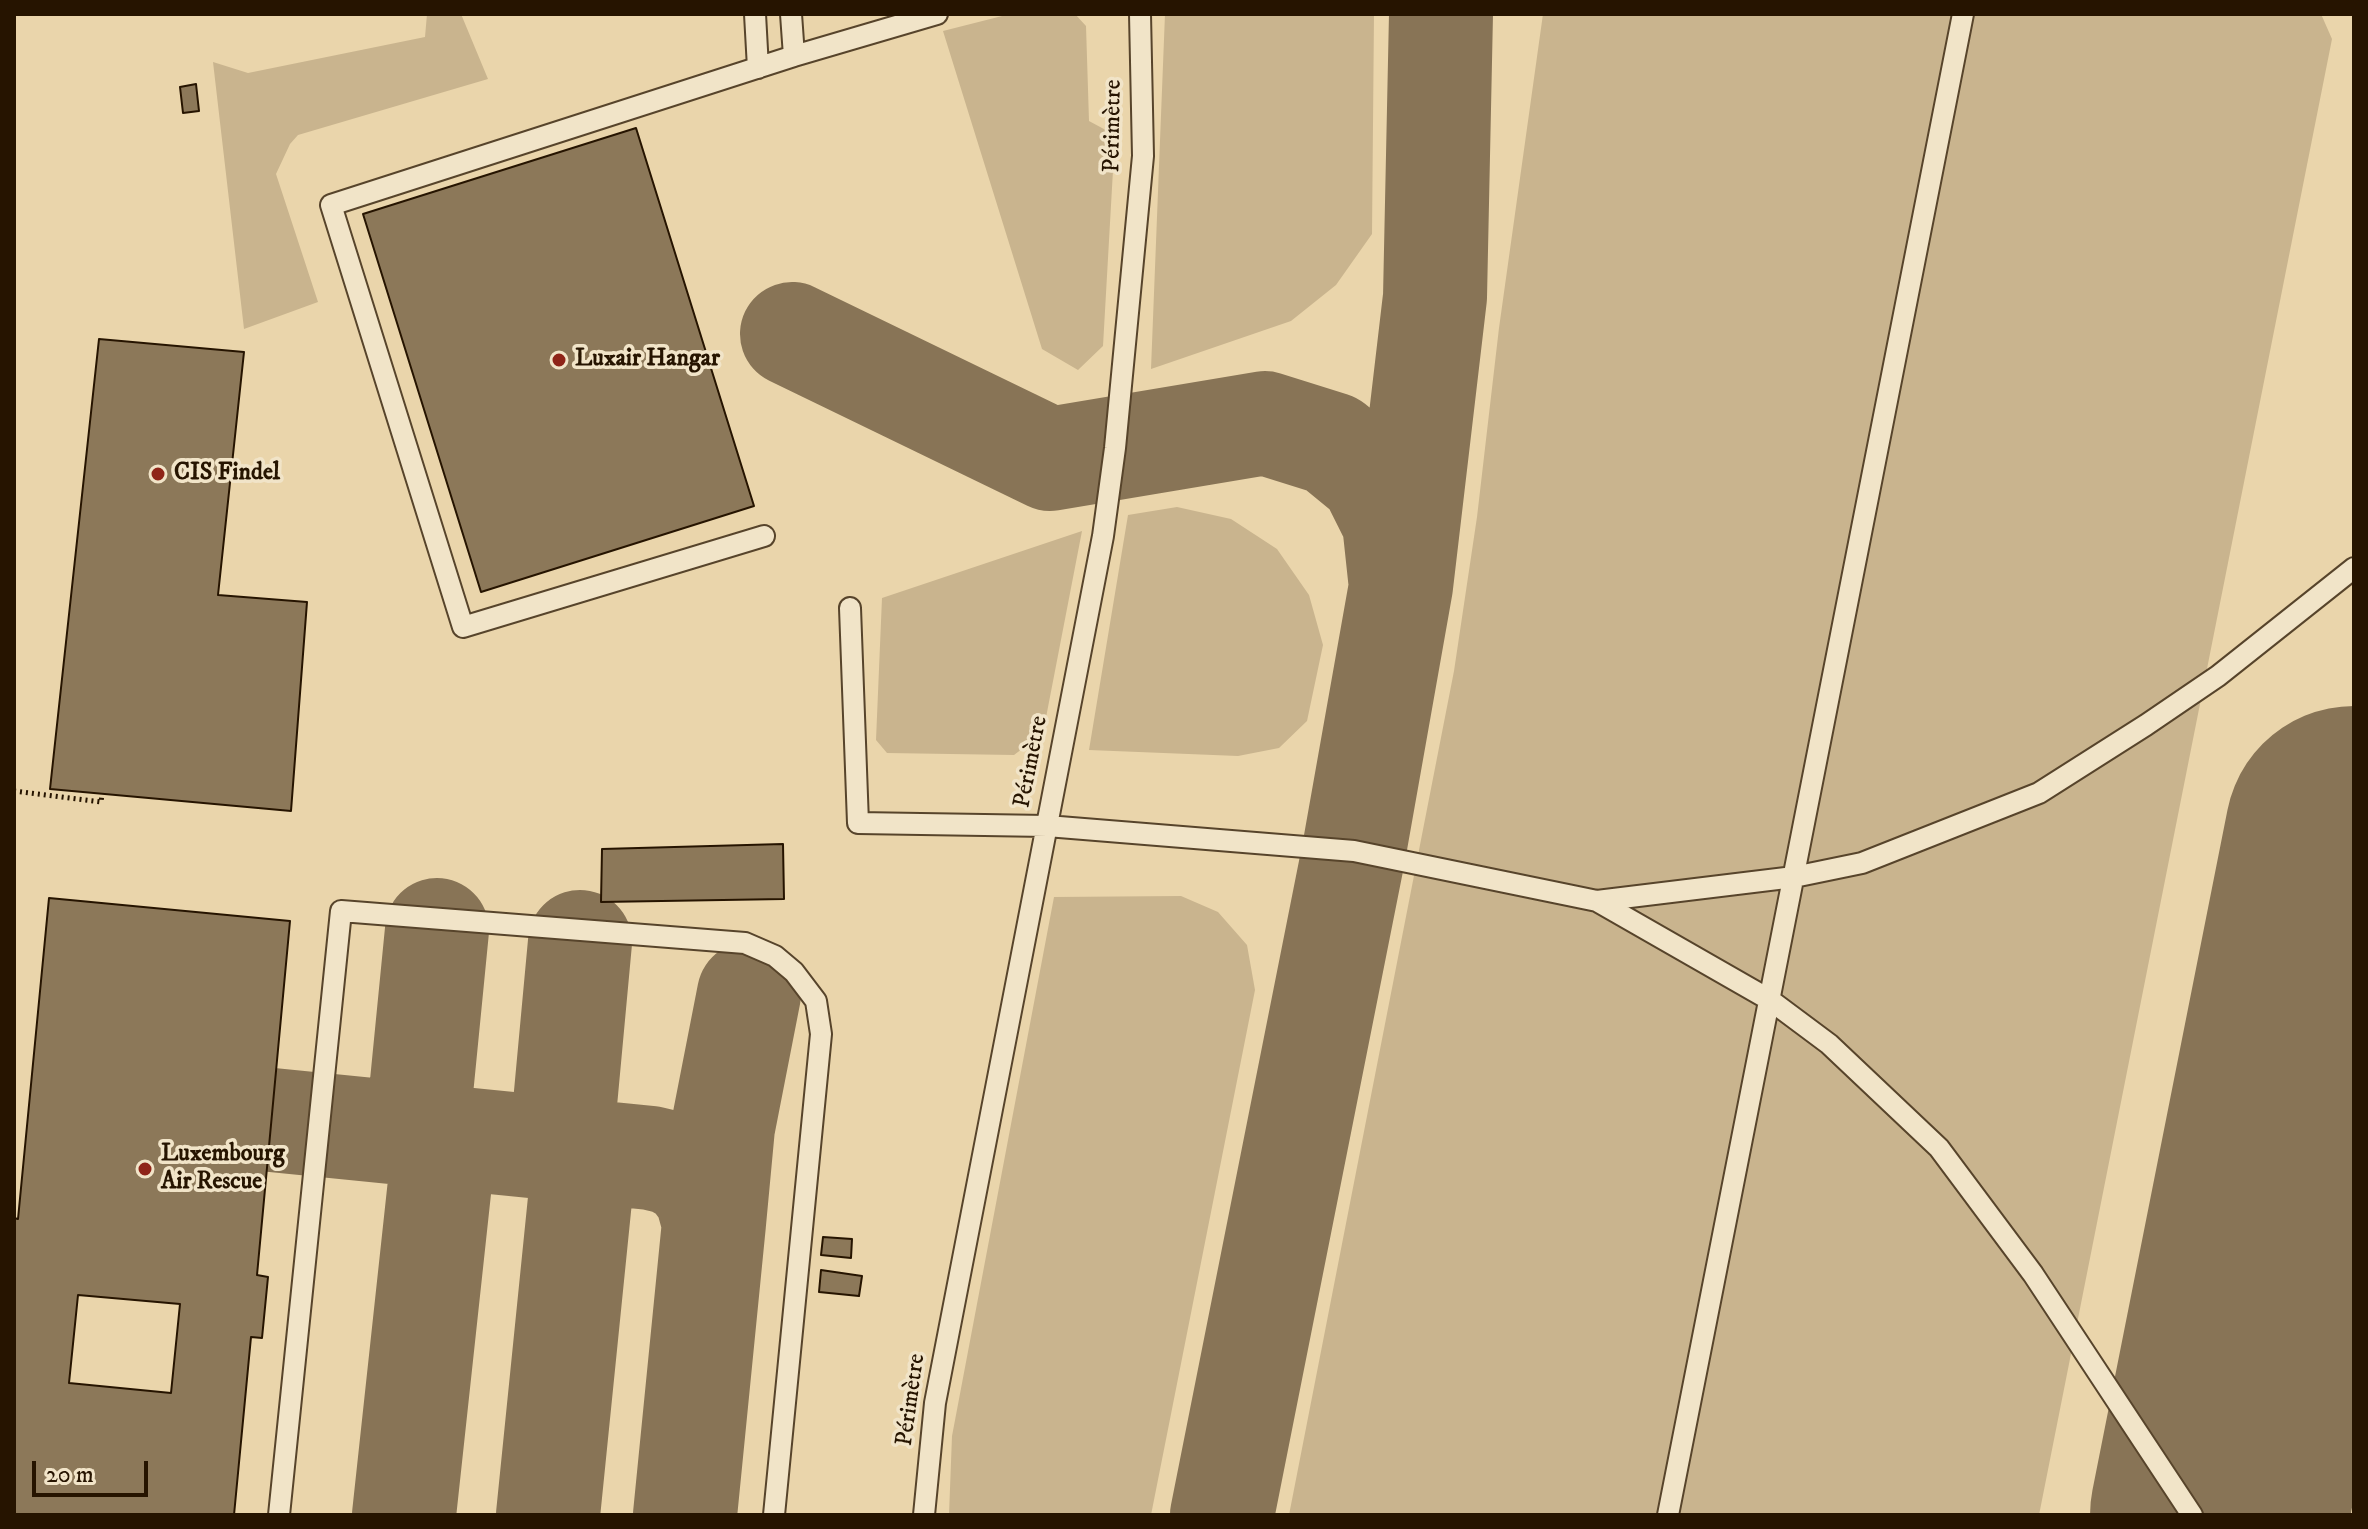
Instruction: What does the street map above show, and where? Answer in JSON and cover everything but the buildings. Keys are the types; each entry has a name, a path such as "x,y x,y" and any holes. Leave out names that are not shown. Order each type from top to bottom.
{"lane":[{"path":"755,14 758,68"},
{"path":"791,14 794,56"},
{"path":"764,536 463,627 331,205 794,56 937,14"},
{"name":"Périmètre","path":"924,1515 935,1403 1103,536 1115,448 1143,156 1140,14"},
{"path":"1668,1515 1963,14"},
{"path":"1597,901 1794,877 1862,863 2039,793 2218,676 2354,568"},
{"path":"850,608 858,823 1047,826 1354,851 1597,901 1770,1000 1829,1044 1939,1148 2033,1274 2192,1515"},
{"path":"279,1515 341,911 745,943 775,956 794,972 816,1001 821,1034 774,1515"}],"path":[{"path":"14,791 101,802 102,794"}],"shaded area":[{"path":"427,14 461,14 488,79 298,135 290,144 276,174 318,302 244,329 213,62 248,73 425,37"},
{"path":"1010,14 1075,14 1086,26 1089,121 1115,135 1103,346 1078,370 1042,349 943,31"},
{"path":"1165,14 1374,14 1372,234 1336,285 1291,321 1151,369"},
{"path":"1543,14 2321,14 2332,39 2039,1515 1289,1515 1454,671"},
{"path":"1177,507 1231,519 1277,549 1309,595 1323,645 1307,721 1279,748 1238,756 1089,750 1128,515"},
{"path":"1082,531 1043,733 1014,755 887,753 876,740 882,598"},
{"path":"1181,896 1218,912 1247,945 1255,990 1151,1515 949,1515 952,1436 1054,897"}],"taxiway":[{"path":"1222,1515 1354,851 1401,586 1435,297 1441,14"},
{"path":"792,334 1050,459 1265,423 1332,444 1371,476 1394,522 1400,578"},
{"path":"417,1133 437,930"},
{"path":"561,1147 580,942"},
{"path":"714,1223 723,1127 749,994"},
{"path":"272,1120 651,1158 672,1163 691,1174 706,1194 714,1223 685,1515"},
{"path":"404,1515 445,1136"},
{"path":"548,1515 585,1150"}],"runway":[{"path":"2219,1515 2354,835"}],"place":[{"name":"Luxair Hangar","path":"559,360"},
{"name":"CIS Findel","path":"158,474"},
{"name":"Luxembourg Air Rescue","path":"145,1169"}]}
